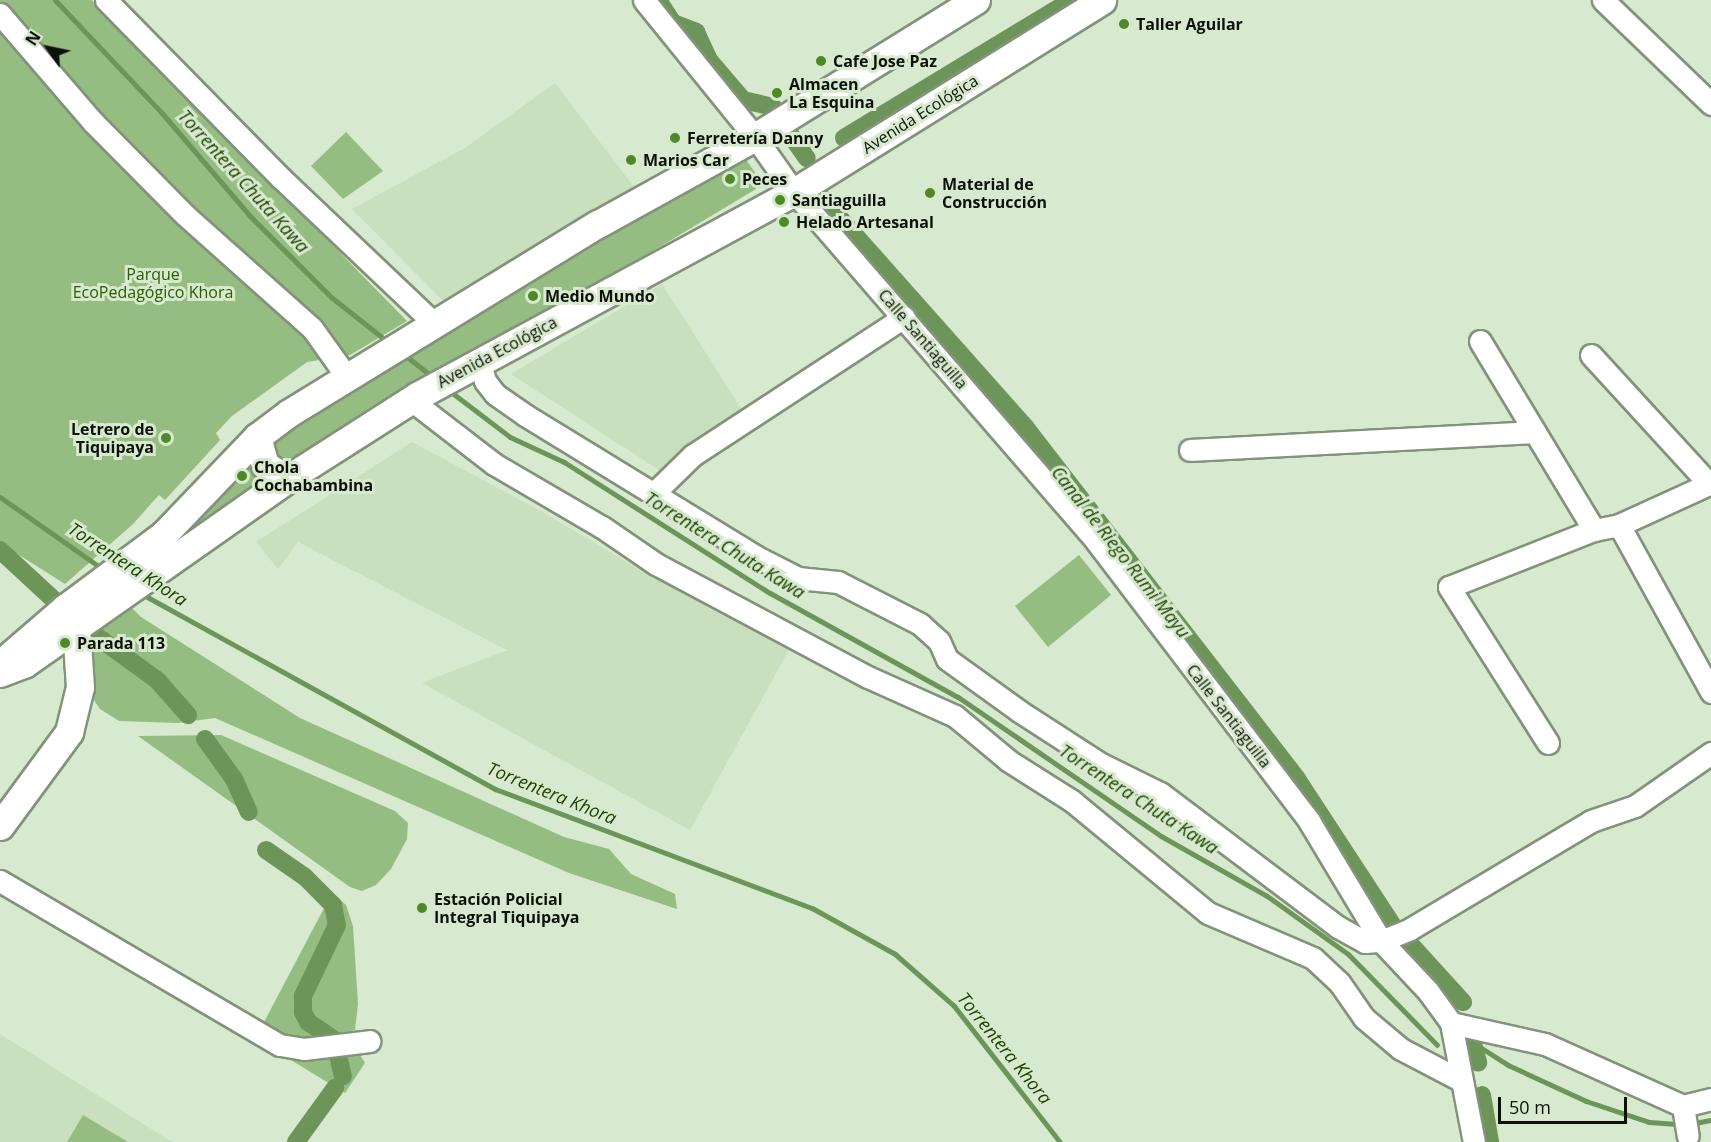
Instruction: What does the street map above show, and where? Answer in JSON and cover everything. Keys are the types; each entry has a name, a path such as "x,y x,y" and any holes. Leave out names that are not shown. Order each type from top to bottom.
{"main road":[{"name":"Avenida Ecológica","path":"0,665 100,594 140,553 180,519 257,437 372,360 598,224 755,137 976,0"},
{"name":"Avenida Ecológica","path":"100,594 163,566 287,479 414,398 794,192 1102,0"},
{"path":"257,437 265,465 287,479"},
{"path":"0,673 24,664 76,628 100,594"},
{"path":"0,826 69,732 80,687 76,628"}],"street":[{"path":"106,0 425,328"},
{"name":"Calle Santiaguilla","path":"644,0 755,137 794,192 1096,541 1309,821 1381,941 1428,991 1453,1033 1474,1142"},
{"path":"1603,0 1711,104"},
{"path":"0,15 93,122 185,215 312,328 347,377"},
{"path":"654,493 693,455 904,317"},
{"path":"1480,341 1594,530"},
{"path":"1548,743 1449,587 1594,530 1619,525 1710,483 1591,355"},
{"path":"473,365 495,394 755,556 798,578 838,582 920,624 939,641 947,659 1019,711 1101,764 1160,793 1338,927 1365,942 1381,941 1410,928 1591,821 1635,806 1711,753"},
{"path":"414,398 494,464 602,527 656,564 867,676 955,716 1009,761 1072,801 1208,913 1313,958 1339,982 1364,1018 1401,1049 1461,1076"},
{"path":"1191,450 1535,432"},
{"path":"1619,525 1711,692"},
{"path":"0,881 280,1045 304,1049 369,1041"},
{"path":"1453,1033 1545,1044 1686,1121 1711,1099"}],"shaded area":[{"path":"555,83 634,187 445,303 352,209 465,148"},
{"path":"662,284 744,413 659,470 511,374"},
{"path":"412,442 539,510 649,575 791,646 690,830 422,683 507,650 298,542 278,569 256,542"},
{"path":"0,1034 172,1142 0,1142"}],"green space":[{"name":"Parque EcoPedagógico Khora","path":"0,0 92,0 407,321 350,355 307,362 232,416 216,433 220,440 165,500 159,495 133,524 65,584 0,543"},
{"path":"346,132 383,171 343,199 311,166"},
{"path":"743,155 758,177 756,189 538,320 458,361 288,462 273,455 269,432 289,417"},
{"path":"248,459 266,478 234,506 181,536"},
{"path":"1079,555 1111,595 1048,647 1015,606"},
{"path":"127,603 141,617 300,718 564,837 609,849 631,874 675,894 677,909 569,873 215,718 178,723 119,721 100,709 87,690 82,633"},
{"path":"221,735 395,811 408,823 407,839 391,869 376,885 362,891 350,887 138,736"},
{"path":"332,893 346,905 353,926 358,1004 355,1030 306,1041 284,1039 262,1026"},
{"path":"357,1050 365,1063 345,1093 286,1057 320,1058"},
{"path":"83,1115 128,1142 67,1142"}],"waterway":[{"name":"Torrentera Chuta Kawa","path":"55,0 161,112 250,216 331,297 388,342"},
{"path":"658,0 673,23 696,32 709,60 743,100 773,107"},
{"path":"844,138 1072,0"},
{"name":"Canal de Riego Rumi Mayu","path":"785,127 807,158"},
{"name":"Canal de Riego Rumi Mayu","path":"821,197 1026,428 1297,779 1394,927"},
{"name":"Torrentera Chuta Kawa","path":"402,353 433,377"},
{"name":"Torrentera Chuta Kawa","path":"447,389 510,437 564,462 770,593 958,697 1161,836 1267,896 1348,954 1437,1045"},
{"name":"Torrentera Khora","path":"0,497 104,570"},
{"path":"0,550 53,599"},
{"name":"Torrentera Khora","path":"140,593 495,789 812,908 895,954 954,1006 1060,1142"},
{"path":"95,635 157,680 188,715"},
{"path":"205,739 234,779 249,812"},
{"path":"266,850 305,877 333,905 337,925 303,996 303,1012 308,1022 332,1038"},
{"name":"Canal de Riego Rumi Mayu","path":"1412,946 1463,1002"},
{"name":"Canal de Riego Rumi Mayu","path":"1468,1027 1478,1063"},
{"path":"1472,1042 1508,1065 1586,1101 1649,1122 1681,1124"},
{"path":"337,1051 343,1076"},
{"path":"296,1142 335,1088"},
{"name":"Canal de Riego Rumi Mayu","path":"1482,1095 1490,1142"},
{"path":"1690,1124 1711,1120"}],"place":[{"name":"Taller Aguilar","path":"1124,24"},
{"name":"Cafe Jose Paz","path":"821,61"},
{"name":"Almacen La Esquina","path":"777,93"},
{"name":"Ferretería Danny","path":"675,138"},
{"name":"Marios Car","path":"631,160"},
{"name":"Peces","path":"730,179"},
{"name":"Material de Construcción","path":"930,193"},
{"name":"Santiaguilla","path":"780,200"},
{"name":"Helado Artesanal","path":"784,222"},
{"name":"Medio Mundo","path":"533,296"},
{"name":"Letrero de Tiquipaya","path":"166,438"},
{"name":"Chola Cochabambina","path":"242,476"},
{"name":"Parada 113","path":"65,643"},
{"name":"Estación Policial Integral Tiquipaya","path":"422,908"}]}
